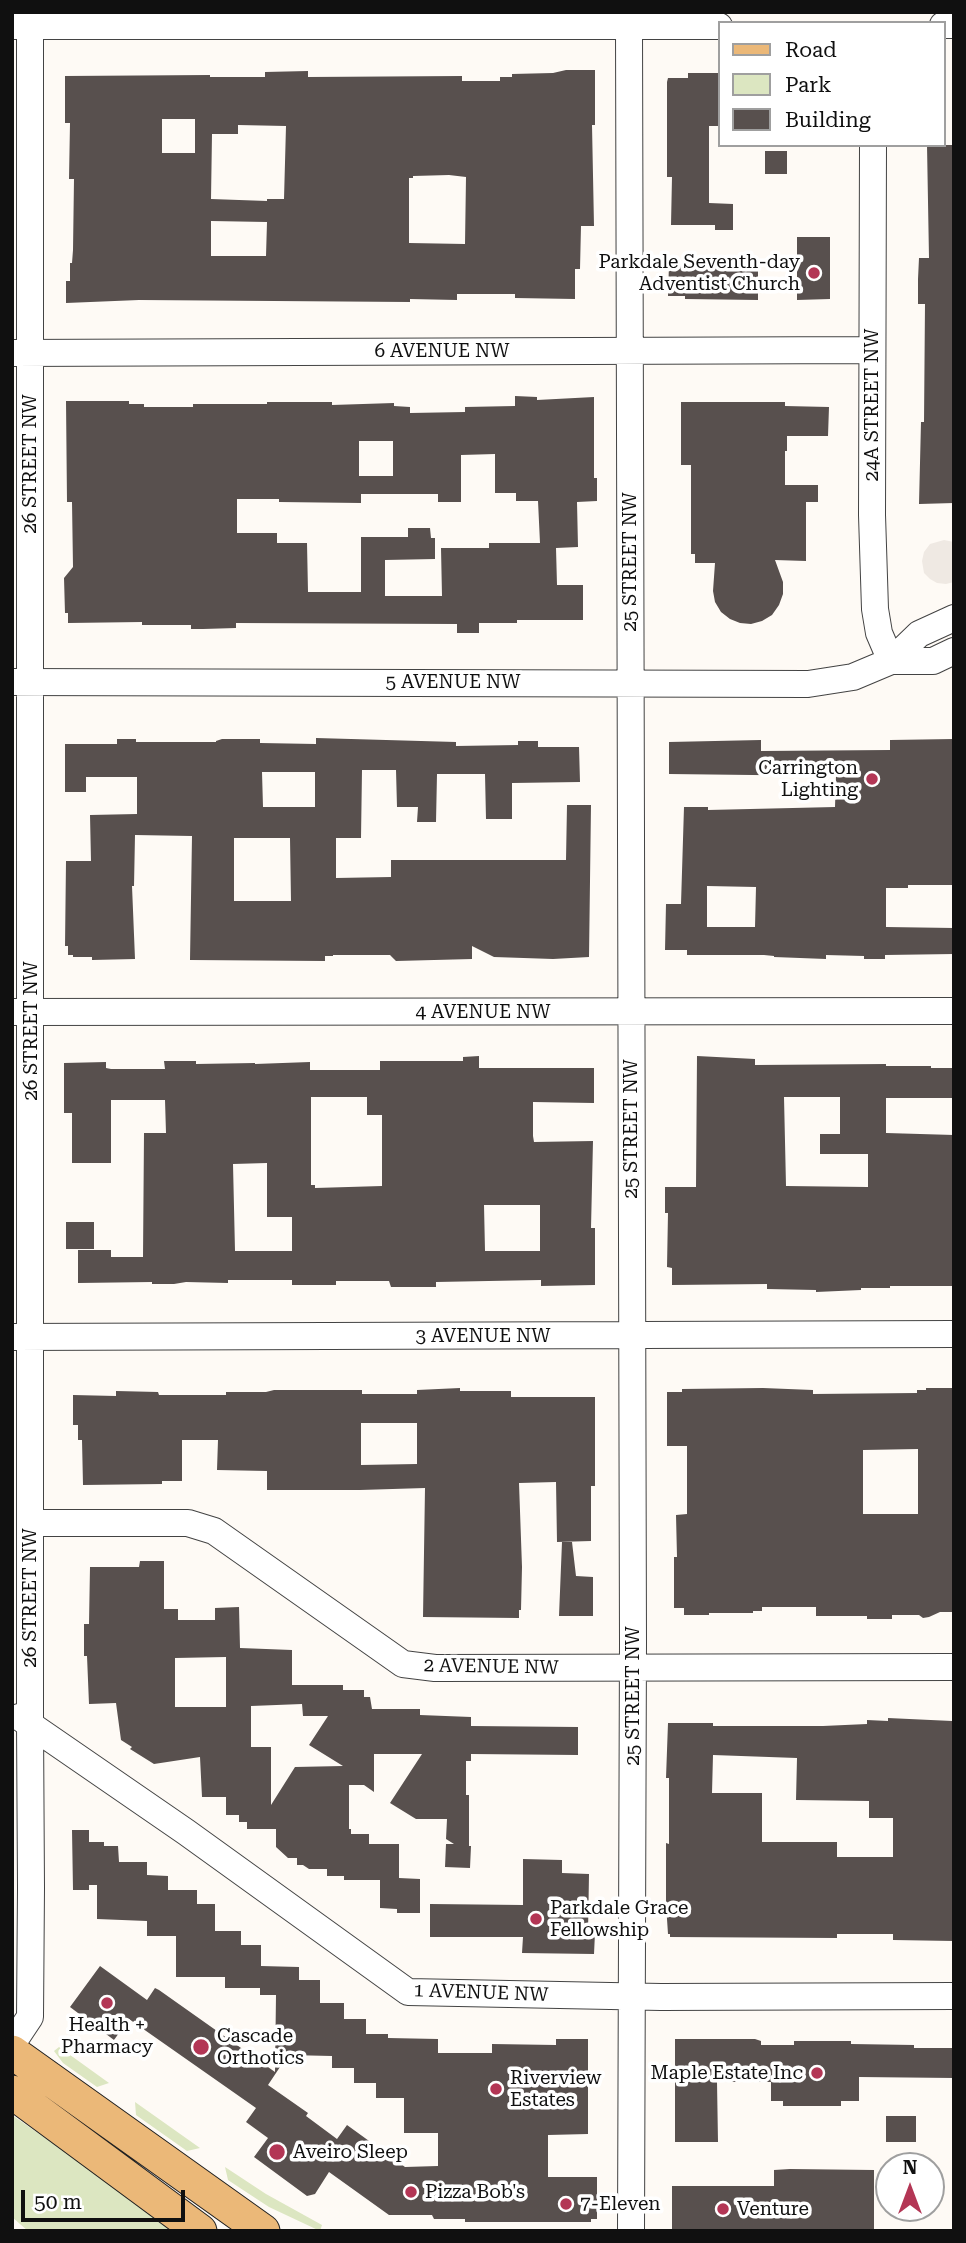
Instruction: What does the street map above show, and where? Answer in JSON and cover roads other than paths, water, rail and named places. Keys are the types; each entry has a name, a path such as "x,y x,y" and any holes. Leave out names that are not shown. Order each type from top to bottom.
{"main road":[{"path":"12,2052 263,2229"},
{"path":"12,2092 200,2231"}],"street":[{"path":"24,22 718,26"},
{"name":"26 STREET NW","path":"12,2044 30,2017 32,1888 21,1718 30,1523 21,1337 21,353 24,22"},
{"name":"25 STREET NW","path":"629,27 632,2231"},
{"name":"24A STREET NW","path":"873,147 872,515 875,609 879,633 891,661"},
{"name":"6 AVENUE NW","path":"21,353 872,350"},
{"name":"5 AVENUE NW","path":"21,682 808,684 853,677 891,661 919,634 954,618"},
{"name":"5 AVENUE NW","path":"891,661 933,661 954,652"},
{"name":"4 AVENUE NW","path":"21,1012 954,1011"},
{"name":"3 AVENUE NW","path":"21,1337 954,1334"},
{"name":"2 AVENUE NW","path":"30,1523 188,1523 214,1531 403,1664 435,1668 954,1667"},
{"name":"1 AVENUE NW","path":"21,1718 186,1832 408,1993 954,1996"}],"place":[{"name":"Parkdale Seventh-day Adventist Church","path":"814,273"},
{"name":"Carrington Lighting","path":"872,779"},
{"name":"Parkdale Grace Fellowship","path":"536,1919"},
{"name":"Health + Pharmacy","path":"107,2003"},
{"name":"Cascade Orthotics","path":"201,2047"},
{"name":"Maple Estate Inc","path":"817,2073"},
{"name":"Riverview Estates","path":"496,2089"},
{"name":"Aveiro Sleep","path":"277,2152"},
{"name":"Pizza Bob's","path":"411,2192"},
{"name":"7-Eleven","path":"566,2204"},
{"name":"Venture","path":"723,2209"}]}
